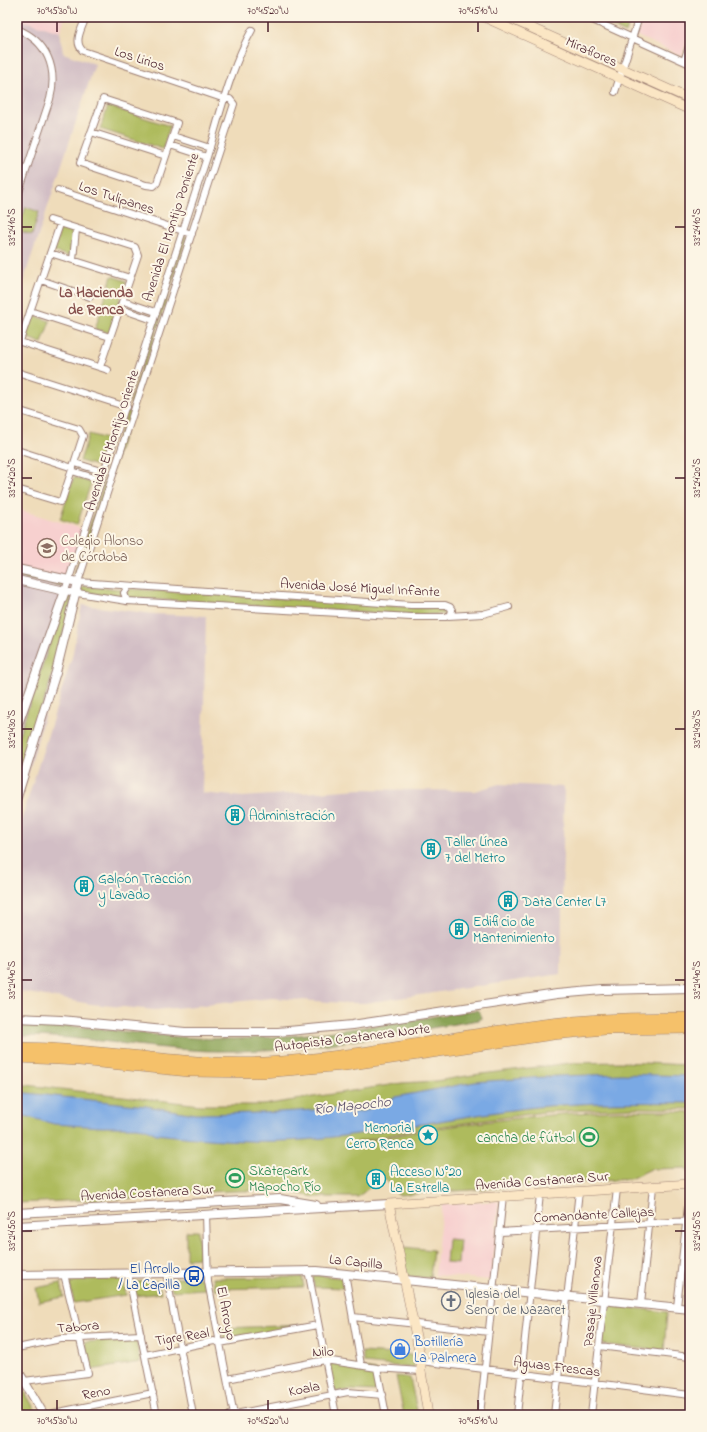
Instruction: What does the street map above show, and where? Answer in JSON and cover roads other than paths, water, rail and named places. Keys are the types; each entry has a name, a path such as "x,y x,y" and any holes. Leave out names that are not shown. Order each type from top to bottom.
{"highway":[{"name":"Autopista Costanera Norte","path":"17,1048 60,1049 214,1063 263,1063 344,1056 516,1029 582,1021 621,1018 690,1018"},
{"name":"Autopista Costanera Norte","path":"17,1057 79,1060 189,1071 264,1072 338,1066 553,1034 606,1029 690,1028"}],"main road":[{"name":"Miraflores","path":"484,17 621,74 690,100"},
{"name":"Miraflores","path":"507,17 690,110"},
{"name":"Avenida Costanera Sur","path":"389,1204 653,1186 690,1186"},
{"path":"389,1204 421,1366 428,1415"},
{"path":"421,1366 425,1370 434,1415"}],"street":[{"name":"Los Lirios","path":"86,17 78,41 79,46 83,51 225,99"},
{"path":"586,17 687,62 690,43"},
{"path":"615,92 639,17"},
{"path":"17,29 33,38 40,44 49,59 53,82 50,99 17,198"},
{"name":"Avenida El Montijo Poniente","path":"17,727 66,591 239,57 252,30"},
{"path":"103,99 177,123 173,136 157,184 154,186 146,186 80,163 103,99"},
{"name":"Avenida El Montijo Oriente","path":"17,797 56,672 78,582 234,106 233,101 225,99"},
{"path":"91,132 166,156"},
{"path":"173,136 210,148"},
{"path":"170,145 207,157"},
{"name":"Los Tulipanes","path":"58,190 192,234"},
{"path":"50,220 135,247 137,250 138,255 121,309 100,367"},
{"path":"60,224 18,341 108,370"},
{"path":"73,260 76,229"},
{"path":"50,253 130,278"},
{"path":"41,280 90,297"},
{"path":"123,301 156,312"},
{"path":"121,309 153,320"},
{"path":"30,311 110,338"},
{"path":"17,372 134,409"},
{"path":"17,410 80,430 83,436 62,500 60,502 17,489"},
{"path":"17,450 73,467 104,472"},
{"path":"73,467 101,480"},
{"name":"Avenida José Miguel Infante","path":"17,569 78,582 410,605 445,604 450,606 452,610 448,616 397,617 127,601 75,593 17,580"},
{"path":"127,601 124,593 129,586"},
{"path":"448,616 483,614 509,607"},
{"path":"17,1018 67,1020 185,1032 278,1032 352,1025 557,994 603,990 690,988"},
{"path":"640,1304 653,1186"},
{"path":"677,1307 688,1221 690,1186"},
{"name":"Pasaje Villanova","path":"591,1415 617,1189"},
{"path":"554,1415 578,1191"},
{"path":"517,1415 540,1194"},
{"path":"480,1415 503,1196"},
{"name":"Avenida Costanera Sur","path":"17,1213 280,1199 325,1208"},
{"path":"202,1202 206,1214"},
{"name":"Avenida Costanera Sur","path":"17,1226 389,1204"},
{"path":"88,1209 86,1215 88,1222"},
{"path":"71,1210 73,1216 72,1223"},
{"name":"El Arroyo","path":"206,1214 208,1272 233,1415"},
{"name":"Comandante Callejas","path":"500,1232 688,1221"},
{"path":"308,1270 336,1415"},
{"name":"La Capilla","path":"17,1275 308,1270 690,1309"},
{"path":"128,1273 157,1415"},
{"path":"166,1273 193,1415"},
{"path":"345,1273 361,1365"},
{"path":"24,1381 88,1373 64,1274"},
{"path":"353,1317 489,1332"},
{"name":"Tigre Real","path":"145,1354 214,1342 220,1343 318,1325"},
{"name":"Tabora","path":"17,1348 60,1339 79,1337 141,1335"},
{"path":"599,1346 690,1358"},
{"name":"Nilo","path":"227,1380 325,1360 377,1368 421,1366"},
{"name":"Aguas Frescas","path":"421,1366 485,1369 690,1394"},
{"path":"377,1368 386,1415"},
{"path":"17,1369 44,1415"},
{"name":"Koala","path":"233,1415 332,1395 355,1392 383,1395"},
{"name":"Reno","path":"44,1415 153,1393"}],"water":[{"path":"622,1074 690,1076 690,1103 651,1102 575,1104 536,1107 481,1114 343,1136 275,1141 215,1140 156,1134 144,1128 137,1127 101,1127 54,1124 17,1114 17,1092 146,1106 195,1114 261,1113 332,1109 342,1109 351,1113 364,1111 395,1097 475,1082 558,1076"}],"place":[{"name":"Colegio Alonso de Córdoba","path":"47,548"},
{"name":"Administración","path":"235,815"},
{"name":"Taller Línea 7 del Metro","path":"431,849"},
{"name":"Galpón Tracción y Lavado","path":"84,886"},
{"name":"Data Center L7","path":"508,901"},
{"name":"Edificio de Mantenimiento","path":"459,929"},
{"name":"Memorial Cerro Renca","path":"428,1135"},
{"name":"cancha de fútbol","path":"589,1137"},
{"name":"Skatepark Mapocho Río","path":"235,1178"},
{"name":"Acceso N°20 La Estrella","path":"376,1179"},
{"name":"El Arrollo / La Capilla","path":"194,1276"},
{"name":"Iglesia del Senor de Nazaret","path":"451,1301"},
{"name":"Botillería La Palmera","path":"400,1349"}],"district":[{"name":"La Hacienda de Renca","path":"96,300"}],"water label":[{"name":"Río Mapocho","path":"352,1105"}]}
